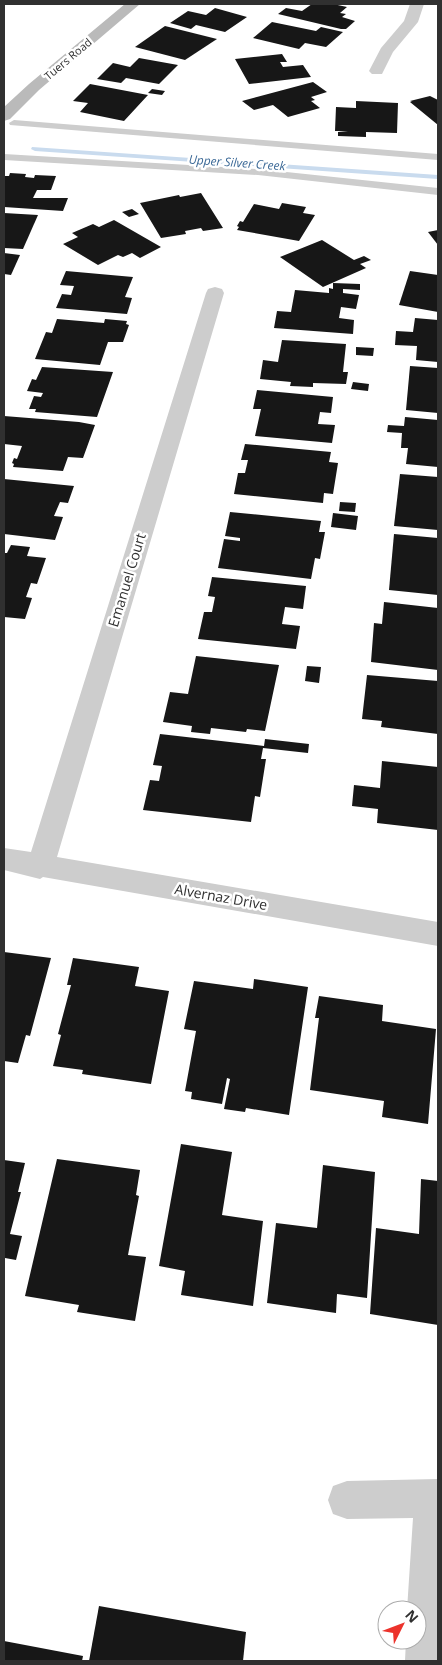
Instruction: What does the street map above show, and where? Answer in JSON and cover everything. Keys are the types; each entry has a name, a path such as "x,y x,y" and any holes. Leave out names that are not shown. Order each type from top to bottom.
{"street":[{"name":"Tuers Road","path":"9,120 34,87 134,4"},
{"path":"377,71 386,51 411,22 417,4"},
{"name":"Emanuel Court","path":"40,867 214,294"},
{"name":"Alvernaz Drive","path":"4,859 40,867 438,934"},
{"path":"347,1500 436,1498 425,1661"}],"lane":[{"path":"9,120 438,157"},
{"path":"4,157 258,172 438,192"}],"building":[{"path":"312,4 333,4 347,7 340,13 346,14 342,17 355,21 346,29 341,29 278,14 286,8 302,11"},
{"path":"215,8 247,17 225,32 196,25 191,29 170,23 188,11 206,15"},
{"path":"272,22 316,31 321,27 343,32 326,47 305,43 299,49 253,38"},
{"path":"165,26 217,39 185,60 135,47"},
{"path":"282,54 287,62 280,62 283,67 303,65 311,77 249,84 235,59"},
{"path":"139,58 178,65 159,84 126,78 121,83 97,79 113,63 130,67"},
{"path":"313,82 327,92 311,97 315,100 311,101 320,108 288,117 273,105 254,110 242,101"},
{"path":"90,84 148,95 124,121 80,112 88,103 73,101"},
{"path":"152,89 165,91 162,95 148,93"},
{"path":"430,96 438,100 438,125 410,102"},
{"path":"356,101 398,103 397,133 366,132 366,137 338,136 338,132 348,131 335,131 336,107 356,108"},
{"path":"10,173 26,174 25,177 34,178 35,175 56,176 51,190 37,190 33,198 68,198 63,211 4,207 4,176 9,176"},
{"path":"201,193 223,228 203,231 201,228 185,231 186,234 161,238 140,203 179,195 180,197"},
{"path":"282,203 306,207 303,213 315,215 299,241 237,230 240,221 243,222 254,204 279,209"},
{"path":"132,209 139,214 129,217 122,212"},
{"path":"4,213 38,215 23,249 4,248"},
{"path":"114,220 161,247 140,258 132,253 123,257 118,255 98,265 63,244 78,237 72,233 93,224 99,227"},
{"path":"438,230 438,245 428,232"},
{"path":"322,240 354,260 364,256 371,260 360,264 366,268 323,287 280,257"},
{"path":"4,253 20,255 11,275 4,274"},
{"path":"66,271 133,277 125,297 132,298 127,314 56,308 62,294 71,295 74,286 60,285"},
{"path":"410,271 438,275 438,312 399,305"},
{"path":"333,283 360,284 360,290 343,289 343,293 359,295 356,309 341,307 339,318 354,320 353,334 274,328 277,311 291,312 295,290 329,293 329,288 333,289"},
{"path":"415,318 438,320 438,362 416,360 417,346 395,345 396,331 413,332"},
{"path":"57,319 104,323 105,319 127,321 126,324 129,325 123,342 108,342 100,365 35,359 46,332 52,333"},
{"path":"282,340 346,344 343,372 348,372 346,384 313,383 313,387 290,386 291,382 260,379 263,360 278,362"},
{"path":"356,347 374,348 373,356 356,355"},
{"path":"410,366 438,368 438,413 406,410"},
{"path":"42,367 113,372 97,417 35,412 36,409 29,409 34,396 41,397 43,393 27,391 32,379 36,380"},
{"path":"353,382 369,384 368,391 351,389"},
{"path":"257,390 333,397 331,413 320,412 318,424 335,425 332,443 255,436 261,409 253,409"},
{"path":"4,416 95,425 83,458 68,457 63,471 13,467 14,458 17,459 22,446 4,444"},
{"path":"405,417 438,420 438,467 406,464 408,448 401,448 402,433 387,432 388,425 404,426"},
{"path":"245,444 331,452 329,462 338,463 333,494 324,493 323,503 234,494 238,473 245,473 248,460 241,460"},
{"path":"400,474 438,477 438,530 394,526"},
{"path":"4,479 74,486 68,503 60,502 54,516 63,517 55,540 4,534"},
{"path":"340,502 356,503 355,512 339,511"},
{"path":"230,512 321,521 319,532 325,532 320,559 315,558 311,579 218,568 224,539 240,541 240,538 225,536"},
{"path":"333,513 358,516 356,530 331,527"},
{"path":"394,534 438,538 438,595 389,590"},
{"path":"11,545 30,547 27,556 46,558 37,584 31,583 26,597 32,598 25,619 4,617 4,553 7,553"},
{"path":"212,577 306,586 303,609 285,607 282,624 300,626 296,649 198,639 204,612 212,612 215,597 208,596"},
{"path":"384,602 438,608 438,670 371,662 374,623 382,624"},
{"path":"196,656 279,665 265,731 247,729 246,732 211,728 210,734 191,732 192,726 163,722 170,692 188,694"},
{"path":"307,666 321,667 319,683 305,681"},
{"path":"367,675 438,681 438,734 381,727 382,721 362,719"},
{"path":"160,734 264,746 265,739 309,744 308,753 263,748 261,759 266,759 260,797 255,796 251,822 143,810 150,780 159,781 162,766 153,765"},
{"path":"382,761 438,767 438,830 377,823 378,809 352,806 354,785 380,788"},
{"path":"4,952 51,958 30,1036 26,1035 18,1063 4,1061"},
{"path":"73,958 139,967 135,986 169,991 151,1084 82,1074 83,1070 53,1066 61,1035 58,1034 71,985 67,985"},
{"path":"254,979 308,987 289,1115 246,1108 245,1112 224,1109 230,1079 227,1078 222,1104 191,1099 192,1092 185,1091 196,1031 184,1029 194,981 253,989"},
{"path":"319,996 383,1005 382,1021 436,1029 428,1124 382,1117 384,1101 310,1090 319,1018 315,1018"},
{"path":"181,1144 232,1152 222,1215 263,1221 253,1306 181,1295 185,1271 159,1266"},
{"path":"57,1159 140,1170 136,1195 139,1196 128,1255 146,1257 135,1321 77,1312 79,1305 25,1296"},
{"path":"4,1160 25,1163 18,1192 21,1192 10,1234 22,1236 16,1260 5,1258 4,1262"},
{"path":"323,1165 375,1172 367,1298 337,1294 336,1313 267,1303 276,1223 317,1228"},
{"path":"421,1179 438,1181 438,1325 370,1314 376,1228 419,1234"},
{"path":"99,1606 246,1632 243,1661 89,1661"},
{"path":"4,1641 83,1656 82,1661 4,1661"}],"waterway":[{"name":"Upper Silver Creek","path":"35,149 438,177"}]}
